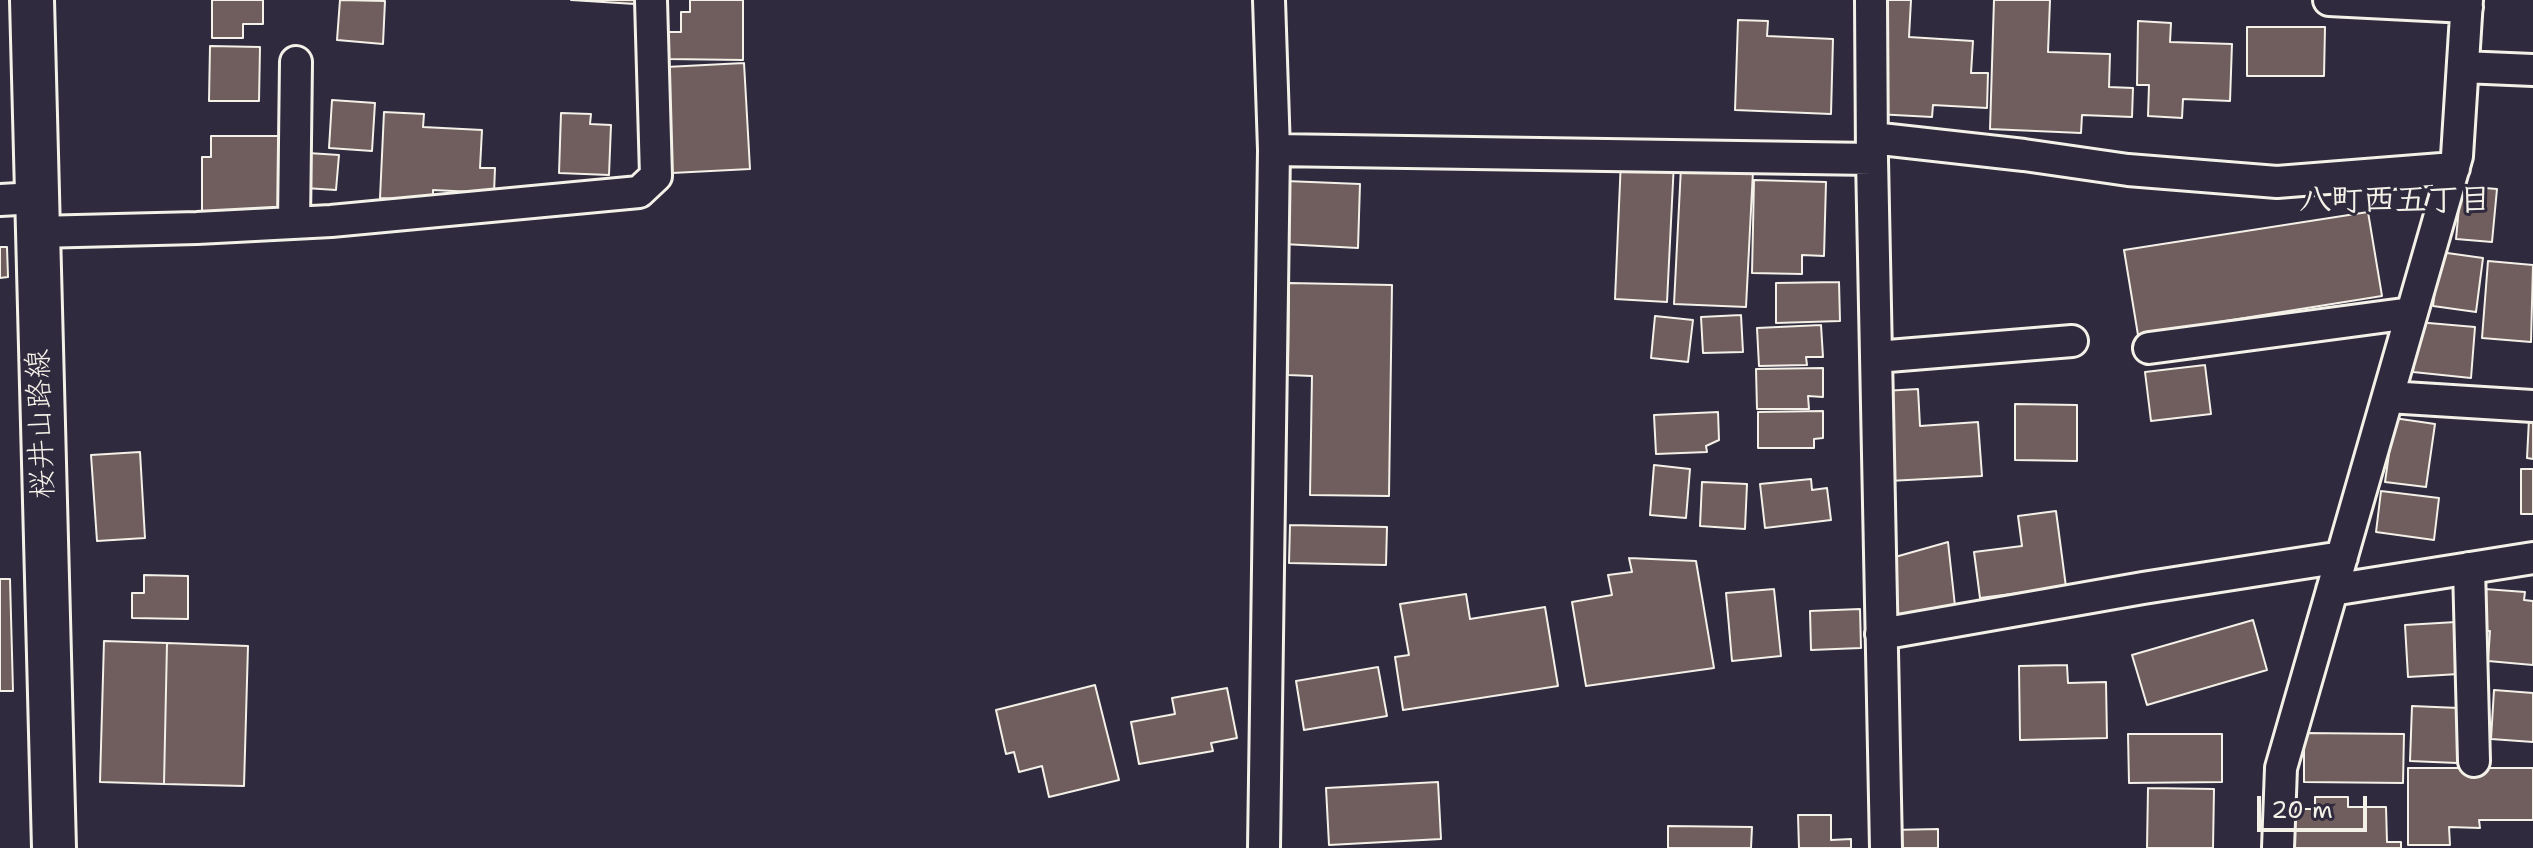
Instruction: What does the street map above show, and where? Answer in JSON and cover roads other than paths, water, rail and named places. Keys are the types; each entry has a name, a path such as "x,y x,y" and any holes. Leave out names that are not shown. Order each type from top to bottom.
{"main road":[{"name":"桜井山路線","path":"32,0 24,210 54,848"}],"street":[{"path":"24,210 197,228 294,223 639,192 656,176 651,0"},
{"path":"1264,848 1274,150 1269,0"},
{"path":"1871,0 1886,848"},
{"path":"2278,848 2281,768 2457,156 2467,4 2329,0"},
{"path":"294,223 296,62"},
{"path":"2463,67 2533,70"},
{"path":"1274,150 1872,148 2024,155 2128,170 2277,182 2454,168"},
{"path":"2149,348 2411,313"},
{"path":"1876,357 2072,341"},
{"path":"2388,397 2533,406"},
{"path":"1881,634 2342,557"},
{"path":"2332,590 2533,558"},
{"path":"2469,568 2474,761"}],"district":[{"name":"八町西五丁目","path":"2395,202"}]}
